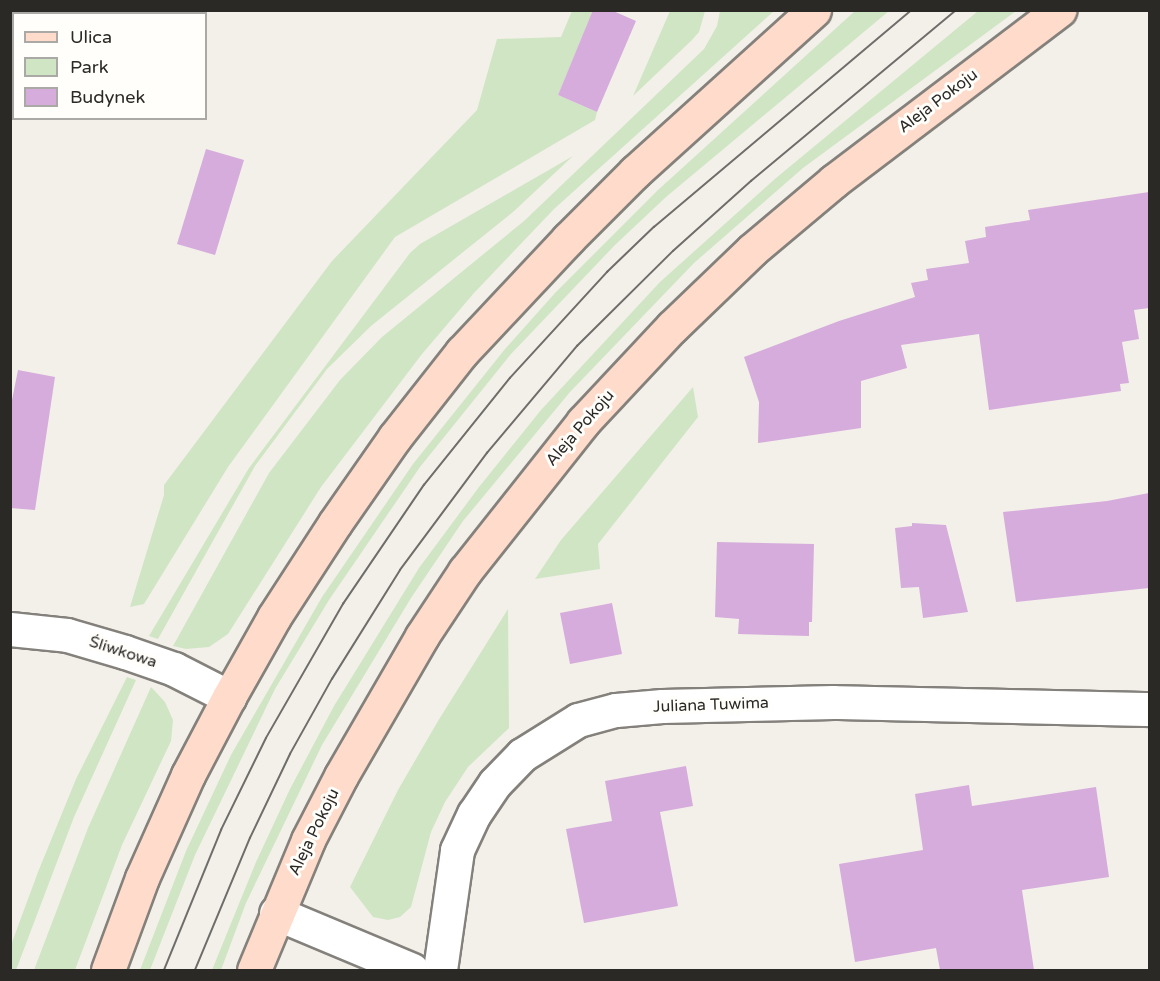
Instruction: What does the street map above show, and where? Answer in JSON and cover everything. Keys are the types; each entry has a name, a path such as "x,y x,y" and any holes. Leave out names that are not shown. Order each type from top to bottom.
{"main road":[{"path":"108,970 142,878 188,775 228,697 274,617 334,523 395,437 462,352 538,270 635,172 814,10"},
{"name":"Aleja Pokoju","path":"254,970 308,840 341,776 422,636 471,563 583,422 672,327 752,250 834,181 1059,10"}],"street":[{"name":"Śliwkowa","path":"10,629 67,635 125,652 174,669 228,697"},
{"name":"Juliana Tuwima","path":"440,970 457,850 474,814 495,783 522,755 578,720 616,710 662,706 833,702 1149,709"},
{"path":"276,913 412,970"}],"green space":[{"path":"856,10 889,11 666,197 615,245 511,354 420,467 329,600 275,689 195,855 150,970 140,970 186,851 231,755 322,597 413,464 505,349 555,293 658,190"},
{"path":"572,11 593,11 558,95 597,112 595,120 395,237 228,467 144,604 130,607 164,495 164,485 332,261 477,110 497,39 561,37"},
{"path":"670,11 705,11 699,32 633,96"},
{"path":"720,11 774,11 554,209 474,293 422,354 321,487 228,634 209,647 186,649 173,646 269,473 340,380 382,337 524,221 704,49 717,26"},
{"path":"978,11 1016,11 803,168 694,263 570,392 463,521 411,598 322,745 246,903 221,970 212,970 256,862 290,789 334,706 419,568 479,487 541,410 660,282 776,178"},
{"path":"573,156 513,212 371,326 327,369 255,466 158,639 149,636 249,468 410,253 420,244"},
{"path":"693,387 698,417 598,544 600,569 535,579 561,540"},
{"path":"508,609 509,728 468,767 445,802 431,832 411,907 400,917 388,920 373,917 350,887 398,790"},
{"path":"127,677 136,680 74,817 16,970 11,970 11,945 38,872 76,779"},
{"path":"151,687 165,702 173,720 171,741 122,845 75,970 34,970 88,828"}],"building":[{"path":"593,10 611,10 636,21 597,112 558,95"},
{"path":"206,149 244,160 215,255 177,244"},
{"path":"1149,192 1149,308 1134,310 1139,339 1122,342 1129,383 1120,384 1121,391 989,410 979,334 901,345 907,368 861,381 861,428 758,443 759,402 744,357 839,321 915,297 911,283 928,280 926,269 969,263 965,241 986,237 985,227 1030,220 1028,210"},
{"path":"18,370 55,377 35,510 10,508 10,410"},
{"path":"1149,493 1149,588 1016,602 1003,512 1107,501"},
{"path":"912,523 946,525 968,612 923,618 919,587 901,588 895,528 912,526"},
{"path":"717,542 814,544 812,622 809,622 809,636 738,634 739,619 715,617"},
{"path":"612,603 622,654 570,664 560,613"},
{"path":"686,766 693,806 660,812 678,906 584,923 566,829 612,821 605,781"},
{"path":"969,785 972,806 1096,787 1109,877 1022,890 1034,970 940,970 936,948 855,962 839,864 923,850 915,794"}],"tram line":[{"path":"164,970 221,830 266,738 343,604 424,485 510,378 607,272 654,227 912,10"},
{"path":"195,970 250,838 290,754 332,679 400,570 487,453 577,346 673,251 751,181 956,10"}]}
